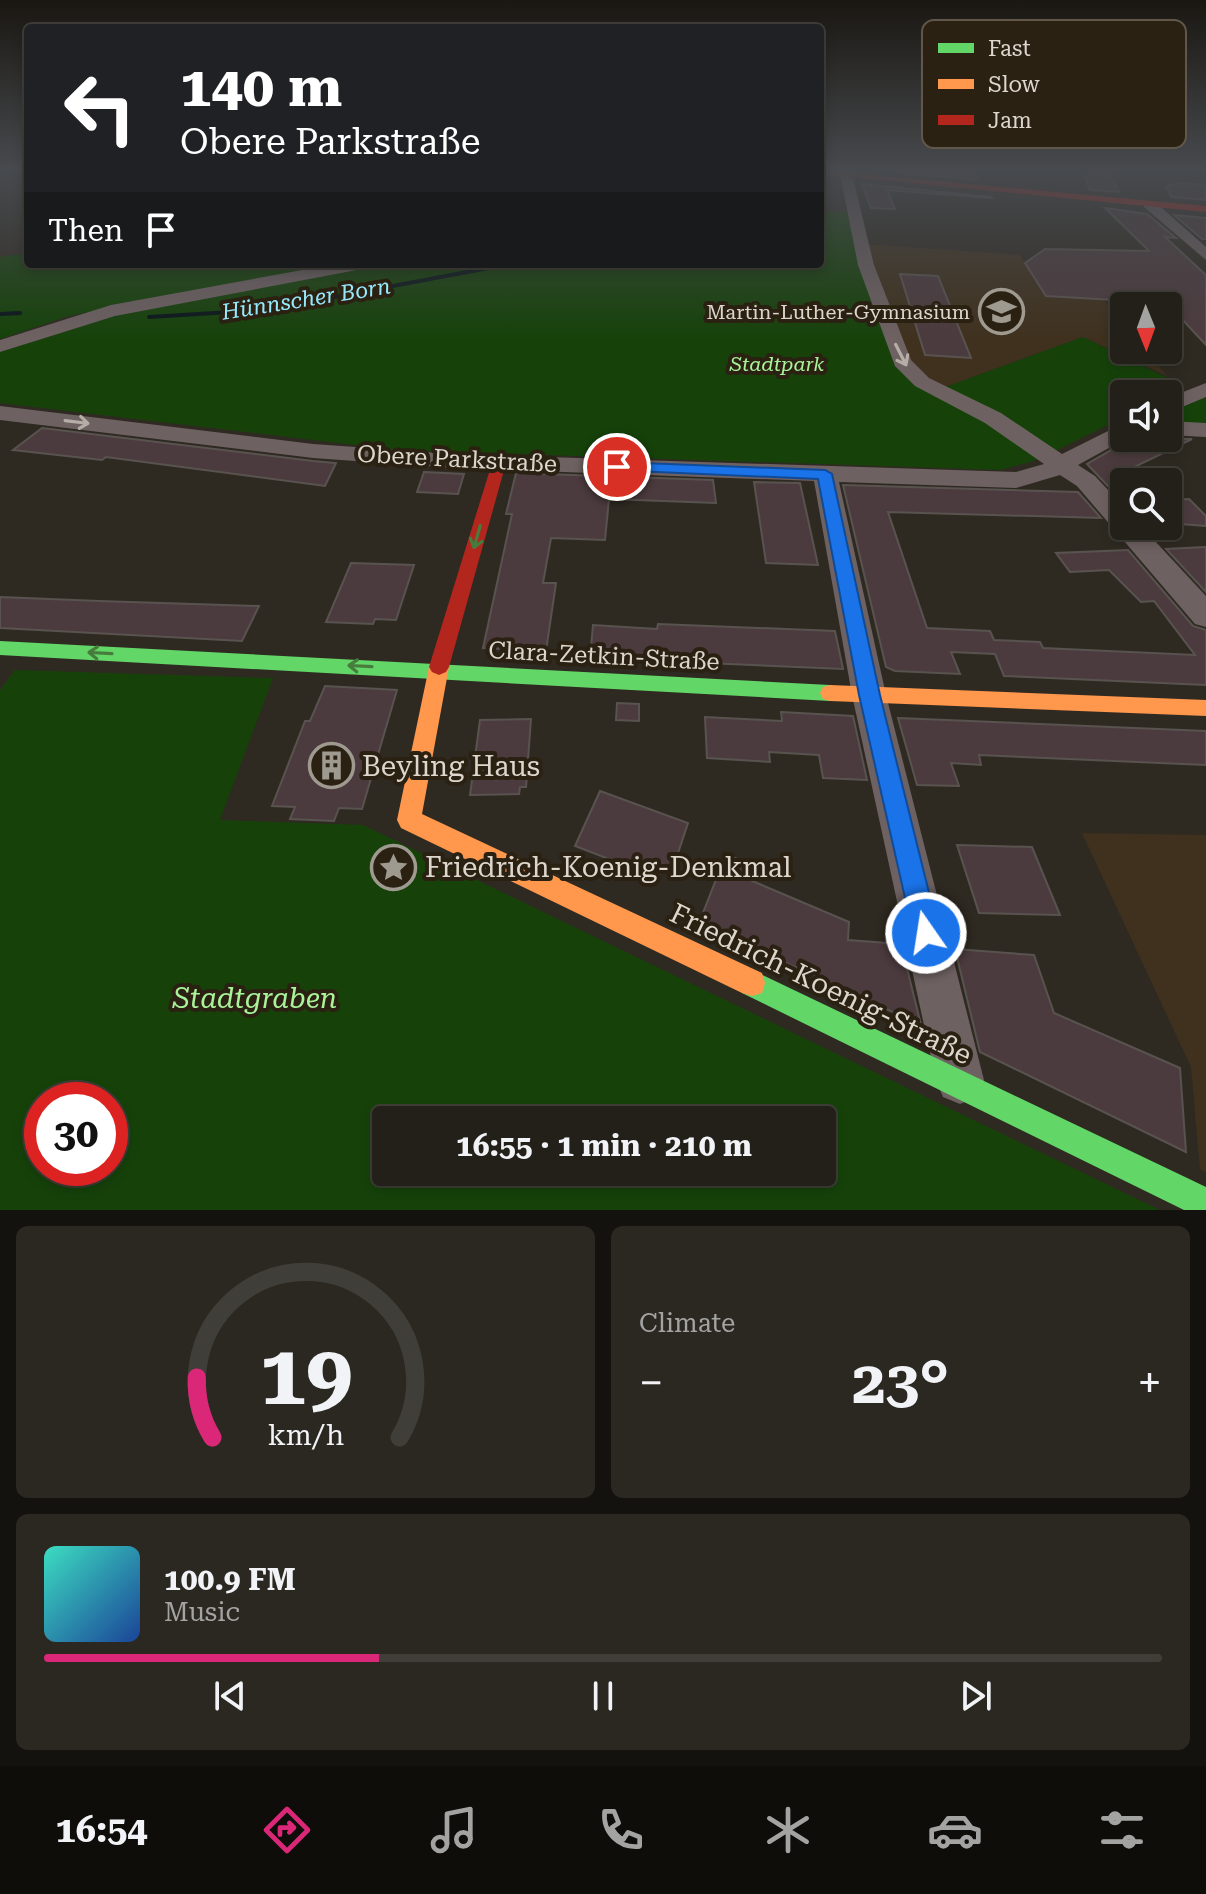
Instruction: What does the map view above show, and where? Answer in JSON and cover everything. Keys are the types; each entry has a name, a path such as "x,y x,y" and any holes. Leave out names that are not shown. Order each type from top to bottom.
{"street":[{"path":"857,225 866,265 902,362 922,382 993,418 1037,446 1057,464 1086,481 1110,508"},
{"path":"1173,225 1206,255"},
{"path":"0,346 111,311 341,268"},
{"path":"1182,400 1206,389"},
{"name":"Obere Parkstraße","path":"0,413 313,451 499,463 1016,480 1047,472 1110,437"},
{"path":"1182,429 1206,430"},
{"path":"438,670 499,463"},
{"path":"825,474 869,695 961,1082"},
{"path":"1138,540 1206,616"},
{"name":"Clara-Zetkin-Straße","path":"0,648 869,695 1206,708"},
{"name":"Friedrich-Koenig-Straße","path":"438,670 409,820 961,1082 1206,1204"}],"shaded area":[{"name":"Martin-Luther-Gymnasium","path":"864,244 1020,255 1046,296 1103,299 1110,307 1110,350 1083,337 937,390 908,365"},
{"name":"Martin-Luther-Gymnasium","path":"1141,364 1157,364 1167,376"},
{"path":"1082,833 1206,835 1206,1172 1200,1169 1191,1067"}],"green space":[{"name":"Stadtpark","path":"824,225 854,225 899,362 1026,447 1037,460 1000,470 397,450 0,403 0,352 117,315 358,268 824,268"},
{"path":"24,254 24,268 315,268 69,316 0,339 0,257"},
{"path":"1083,337 1110,350 1110,364 1139,364 1172,380 1110,380 1110,424 1047,455 937,390"},
{"path":"1206,397 1206,427 1182,424 1182,407"},
{"name":"Stadtgraben","path":"15,670 273,678 220,820 363,825 1160,1210 0,1210 0,690"}],"building":[{"path":"1123,225 1161,225 1176,238 1165,237 1206,275 1206,345 1182,319 1182,292 1110,292 1110,300 1046,296 1025,263 1045,249 1149,251"},
{"path":"1186,225 1206,225 1206,239"},
{"path":"900,274 938,276 971,358 925,355"},
{"path":"42,428 336,463 325,486 106,457 102,460 13,450"},
{"path":"1110,451 1165,452 1132,468 1110,468 1110,488 1087,464"},
{"path":"424,472 464,474 458,494 417,492"},
{"path":"516,473 713,480 716,503 609,499 605,540 551,538 543,583 556,583 546,651 483,648 512,514 506,514"},
{"path":"754,482 800,483 818,565 766,563"},
{"path":"843,485 1078,492 1101,518 888,512 927,628 990,631 994,640 1040,642 1043,648 1195,655 1154,601 1141,602 1109,570 1070,572 1056,553 1128,550 1193,626 1206,630 1206,685 1004,676 995,654 951,652 960,674 895,671 886,667"},
{"path":"1182,499 1189,499 1206,516 1206,526 1182,524"},
{"path":"1206,547 1206,592 1166,549"},
{"path":"351,563 414,565 396,620 375,619 373,624 326,622"},
{"path":"0,597 259,606 242,641 0,628"},
{"path":"658,624 835,631 843,669 590,658 593,625 657,629"},
{"name":"Beyling Haus","path":"325,686 397,690 362,809 339,808 334,821 290,819 295,807 272,806 305,721 310,721"},
{"path":"617,703 639,704 639,721 616,720"},
{"path":"781,712 853,716 867,780 823,778 819,755 769,752 770,762 707,758 705,717 782,721"},
{"path":"898,718 1206,731 1206,765 979,755 981,765 951,763 959,786 917,785"},
{"path":"531,719 526,787 520,787 519,794 470,795 480,720"},
{"path":"600,791 688,823 673,868 663,864 658,878 575,846"},
{"path":"957,845 1032,847 1060,915 979,913"},
{"path":"726,854 755,867 750,880 849,922 848,940 901,944 921,1025 699,923"},
{"path":"955,949 1034,955 1054,1013 1180,1068 1186,1152 980,1052"}],"waterway":[{"name":"Hünnscher Born","path":"149,317 265,310 489,268"},
{"name":"Hünnscher Born","path":"0,314 20,313"}],"traffic: fast":[{"path":"0,648 830,693"},
{"path":"752,983 1206,1204"}],"traffic: slow":[{"path":"439,667 409,820 752,983"},
{"path":"830,693 1206,708"}],"traffic: jam":[{"path":"439,667 499,463"}],"place":[{"name":"Martin-Luther-Gymnasium","path":"1001,312"},
{"name":"Beyling Haus","path":"331,766"},
{"name":"Friedrich-Koenig-Denkmal","path":"394,867"}],"route":[{"path":"617,467 825,474 869,695 926,933"}]}
